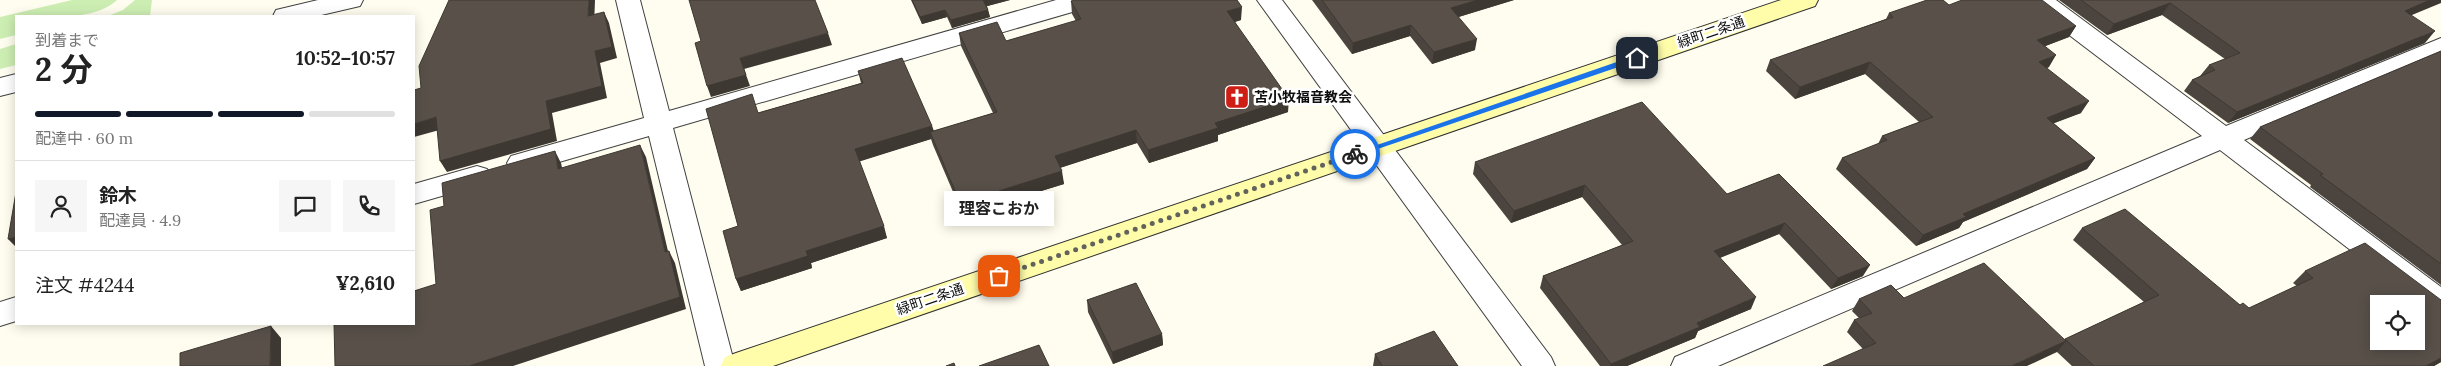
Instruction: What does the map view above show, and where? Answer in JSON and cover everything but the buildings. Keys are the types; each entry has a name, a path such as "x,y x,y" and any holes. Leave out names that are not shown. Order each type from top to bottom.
{"street":[{"path":"289,15 351,0"},
{"path":"628,0 720,366"},
{"path":"415,194 1084,0"},
{"path":"1269,0 1540,366"},
{"name":"緑町二条通","path":"736,366 1806,0"},
{"path":"2040,0 2441,303"},
{"path":"1686,366 2441,46"},
{"path":"0,87 15,83"},
{"path":"0,314 15,309"}],"green space":[{"path":"72,0 117,0 96,12 83,15 15,15 15,35 0,39 0,17"},
{"path":"135,0 152,0 150,15 110,15 123,10"},
{"path":"15,44 15,65 0,69 0,49"}],"way so far":[{"path":"999,276 1355,154"}],"place":[{"name":"苫小牧福音教会","path":"1237,97"},
{"name":"理容こおか","path":"999,276"}],"route":[{"path":"1355,154 1637,58"}]}
